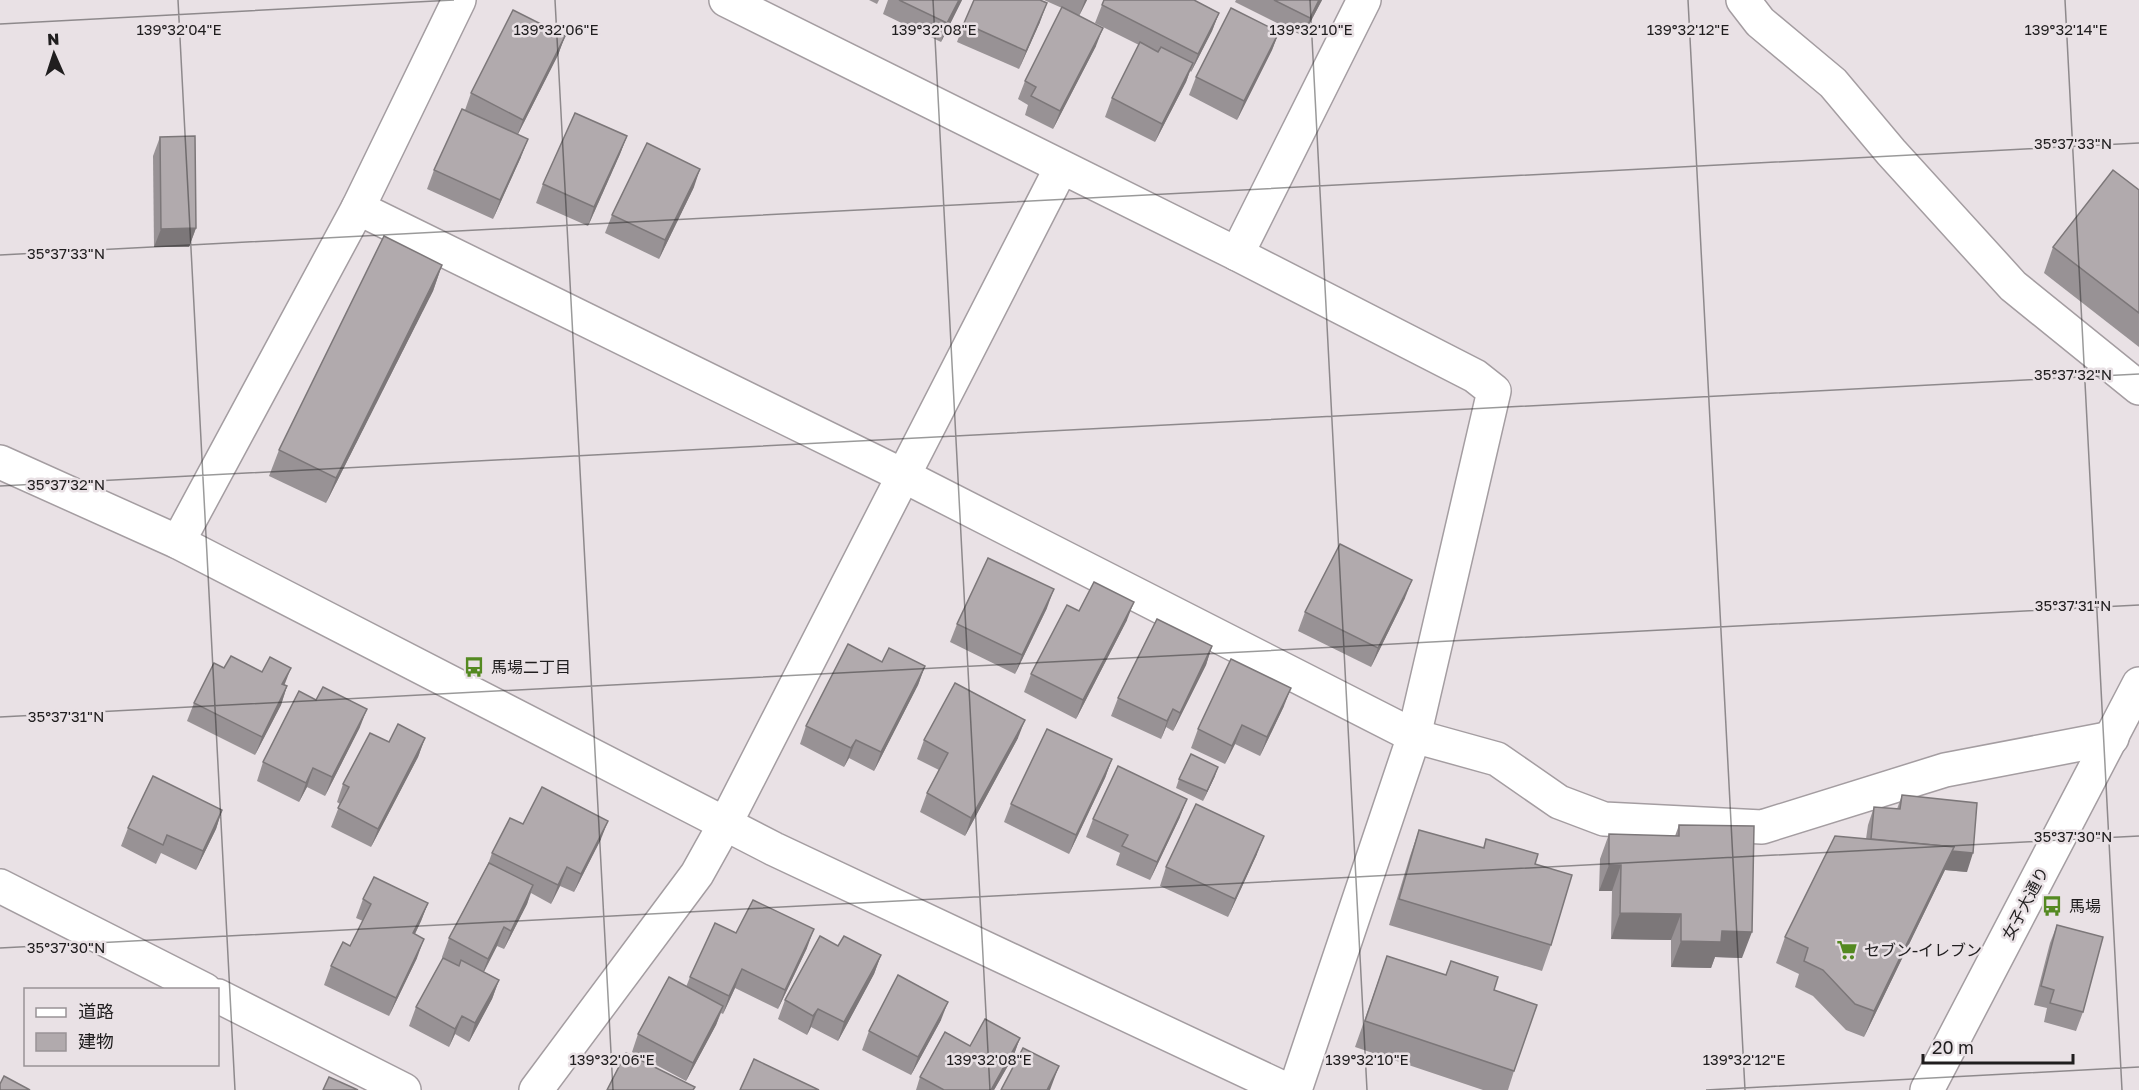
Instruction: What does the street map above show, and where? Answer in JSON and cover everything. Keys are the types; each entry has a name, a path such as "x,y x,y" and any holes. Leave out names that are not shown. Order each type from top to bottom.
{"street":[{"path":"178,542 358,208 459,0"},
{"path":"726,0 1237,254 1475,376 1494,391 1414,736 1295,1090"},
{"path":"1237,254 1364,0"},
{"path":"1743,0 1760,22 1833,83 1891,152 2013,286 2139,388"},
{"path":"536,1090 697,874 726,822 1061,168"},
{"path":"358,208 904,476 1414,736 1497,759 1559,802 1604,819 1762,827 1945,770 2112,738"},
{"path":"0,462 178,542 785,854 1287,1090"},
{"name":"女子大通り","path":"1928,1090 2139,684"},
{"path":"0,886 201,988"},
{"path":"219,997 405,1090"}],"building":[{"path":"899,0 959,0 947,23"},
{"path":"974,0 1040,0 1047,3 1026,51 964,23"},
{"path":"1104,0 1194,0 1219,13 1198,54 1102,5"},
{"path":"1274,0 1319,0 1310,18"},
{"path":"1062,7 1103,28 1060,111 1031,96 1036,87 1025,81"},
{"path":"1231,8 1279,32 1244,101 1196,77"},
{"path":"513,10 565,36 523,120 471,93"},
{"path":"1140,42 1158,52 1161,47 1193,63 1162,124 1112,98"},
{"path":"462,109 528,139 500,200 434,170"},
{"path":"575,113 627,136 594,207 543,184"},
{"path":"195,136 196,228 161,229 160,137"},
{"path":"647,143 700,169 665,240 612,215"},
{"path":"2113,170 2139,190 2139,313 2053,247"},
{"path":"384,236 442,265 336,478 279,450"},
{"path":"1340,544 1412,580 1378,648 1305,612"},
{"path":"988,558 1054,589 1022,655 957,624"},
{"path":"1094,582 1134,602 1083,700 1031,674 1067,605 1079,611"},
{"path":"1157,619 1212,646 1180,713 1173,709 1167,721 1118,698"},
{"path":"848,644 882,662 889,648 925,666 881,752 856,740 851,748 806,726"},
{"path":"231,656 262,672 270,657 291,668 282,684 287,686 262,737 194,703 214,663 224,668"},
{"path":"1231,659 1291,688 1267,737 1242,725 1232,746 1198,729"},
{"path":"955,683 1025,720 971,818 927,793 948,753 924,740"},
{"path":"323,687 367,709 332,777 313,768 306,783 263,762 299,691 316,700"},
{"path":"398,724 425,738 378,829 338,808 349,787 343,784 370,733 389,742"},
{"path":"1047,729 1112,759 1076,835 1011,804"},
{"path":"1191,754 1218,767 1207,791 1179,779"},
{"path":"1118,766 1187,799 1157,862 1122,846 1128,835 1093,819"},
{"path":"153,776 222,810 203,851 167,835 163,845 128,828"},
{"path":"542,787 608,821 581,874 567,867 558,885 492,853 510,818 523,824"},
{"path":"1902,795 1977,803 1973,853 1952,851 1954,847 1871,839 1874,807 1900,809"},
{"path":"1196,804 1264,836 1235,899 1166,867"},
{"path":"1679,825 1754,826 1752,932 1722,931 1721,942 1681,941 1681,914 1620,913 1621,865 1609,865 1609,834 1679,836"},
{"path":"1419,830 1484,848 1486,839 1538,854 1535,864 1572,875 1551,945 1399,899"},
{"path":"1835,836 1954,847 1874,1011 1855,1004 1823,970 1804,961 1808,948 1785,937"},
{"path":"489,863 533,885 511,931 504,927 488,959 449,938"},
{"path":"374,877 428,903 413,933 424,939 396,998 331,966 343,942 350,946 371,904 363,899"},
{"path":"753,900 814,929 785,990 742,969 729,996 690,977 715,923 736,933"},
{"path":"2057,925 2103,937 2083,1012 2050,1003 2054,990 2041,986"},
{"path":"820,936 838,946 844,936 881,955 844,1022 818,1009 813,1016 785,1000"},
{"path":"1387,956 1446,975 1451,961 1498,977 1494,990 1537,1005 1514,1071 1365,1021"},
{"path":"443,958 459,966 461,960 499,980 475,1023 462,1016 455,1029 416,1007"},
{"path":"898,975 948,1002 918,1057 869,1031"},
{"path":"669,977 723,1006 693,1063 638,1034"},
{"path":"985,1019 1020,1038 991,1090 944,1090 920,1077 945,1032 970,1046"},
{"path":"1023,1048 1059,1066 1047,1090 1001,1090"},
{"path":"626,1053 695,1087 693,1090 607,1090"},
{"path":"754,1059 819,1090 740,1090"},
{"path":"4,1076 30,1090 0,1090"},
{"path":"329,1077 358,1090 323,1090"}],"place":[{"name":"馬場二丁目","path":"474,667"},
{"name":"馬場","path":"2052,906"},
{"name":"セブン-イレブン","path":"1847,950"}]}
